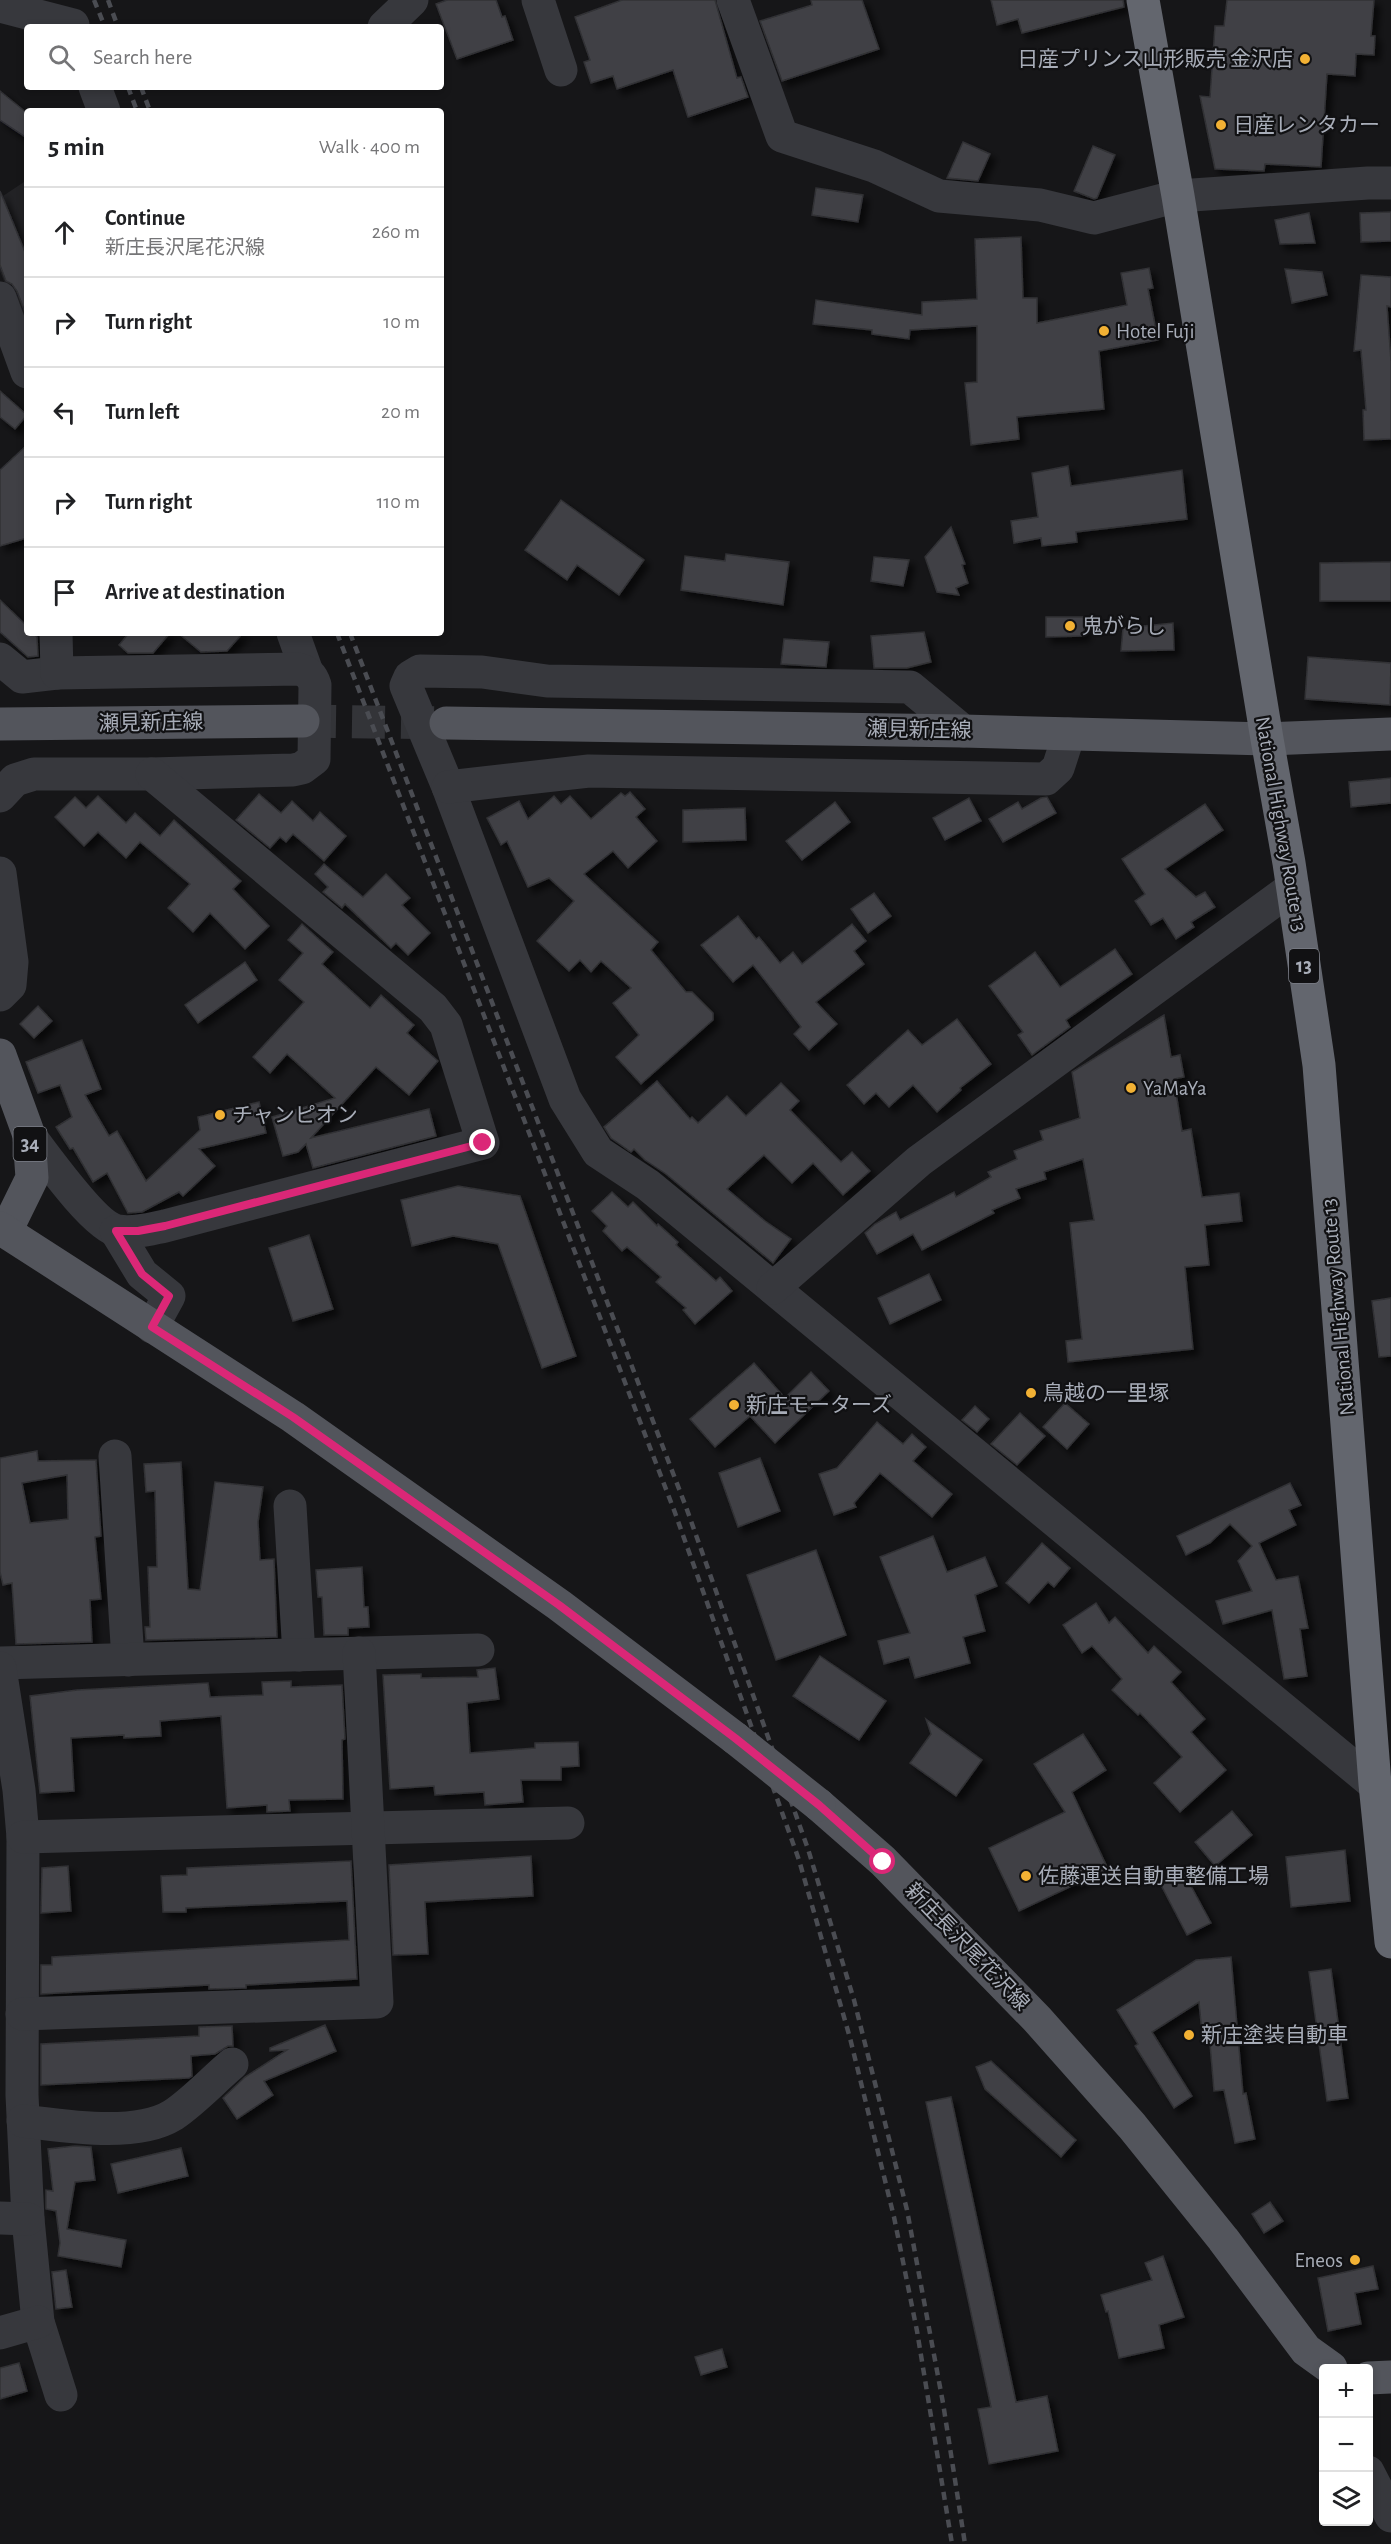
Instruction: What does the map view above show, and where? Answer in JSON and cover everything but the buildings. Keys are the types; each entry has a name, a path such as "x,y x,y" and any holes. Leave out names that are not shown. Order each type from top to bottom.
{"highway":[{"name":"National Highway Route 13","path":"1143,0 1178,196 1293,887 1319,1065 1383,1791 1391,1942"}],"main road":[{"name":"瀬見新庄線","path":"0,724 303,721"},
{"name":"瀬見新庄線","path":"446,723 963,731 1267,739 1391,734"},
{"name":"34","path":"0,1055 29,1136 32,1178 2,1232"},
{"name":"新庄長沢尾花沢線","path":"2,1232 293,1417 419,1504 559,1605 735,1738 819,1805 891,1869 1037,2019 1132,2126 1319,2359"},
{"path":"1373,2378 1391,2377"}],"street":[{"path":"387,24 412,0"},
{"path":"538,0 561,70"},
{"path":"733,0 782,136 874,166 939,196 1040,205 1094,218 1178,196 1391,183"},
{"path":"0,6 70,17"},
{"path":"96,90 103,108"},
{"path":"0,298 24,364"},
{"path":"56,636 57,674"},
{"path":"293,636 306,672"},
{"path":"0,659 22,677 57,674 298,669 313,677 315,685 316,751 314,759 309,764 293,770 152,774 34,774 15,780 0,796"},
{"path":"963,731 910,687 547,681 482,672 420,671 410,677 406,686 448,787 565,1099 598,1152 648,1185 1383,1791"},
{"path":"448,787 589,771 1046,779 1058,768 1069,734"},
{"path":"29,1136 99,1222 116,1231 138,1231 165,1226 483,1143 446,1025 433,1008 152,774"},
{"path":"0,873 12,962 10,985 0,995"},
{"path":"773,1288 919,1161 1293,887"},
{"path":"116,1231 142,1274 169,1296 152,1327"},
{"path":"116,1456 128,1660"},
{"path":"290,1506 299,1655"},
{"path":"0,1663 478,1650"},
{"path":"22,2014 377,2002 360,1653"},
{"path":"0,1668 9,1790 22,1837 23,2121 14,2218 38,2322 61,2395"},
{"path":"22,1837 568,1823"},
{"path":"23,2121 66,2126 150,2125 173,2114 232,2064"},
{"path":"0,2333 38,2322"},
{"path":"1373,2482 1391,2516"}],"shaded area":[{"path":"24,182 23,330 0,271 0,198"}],"tunnel":[{"path":"303,721 446,723"}],"railway":[{"path":"94,0 104,24"},
{"path":"108,0 117,24"},
{"path":"129,90 136,108"},
{"path":"142,90 149,108"},
{"path":"338,636 674,1510 799,1860 850,2038 894,2217 917,2331 952,2544"},
{"path":"351,636 686,1507 808,1849 854,2000 907,2210 943,2403 965,2544"}],"place":[{"name":"日産プリンス山形販売 金沢店","path":"1305,59"},
{"name":"日産レンタカー","path":"1221,125"},
{"name":"Hotel Fuji","path":"1104,331"},
{"name":"鬼がらし","path":"1070,626"},
{"name":"YaMaYa","path":"1131,1088"},
{"name":"チャンピオン","path":"220,1115"},
{"name":"鳥越の一里塚","path":"1031,1393"},
{"name":"新庄モーターズ","path":"734,1405"},
{"name":"佐藤運送自動車整備工場","path":"1026,1876"},
{"name":"新庄塗装自動車","path":"1189,2035"},
{"name":"Eneos","path":"1355,2260"}],"route":[{"path":"483,1143 165,1226 138,1231 116,1231 142,1274 169,1296 152,1327 293,1417 559,1605 735,1738 819,1805 883,1862"}]}
